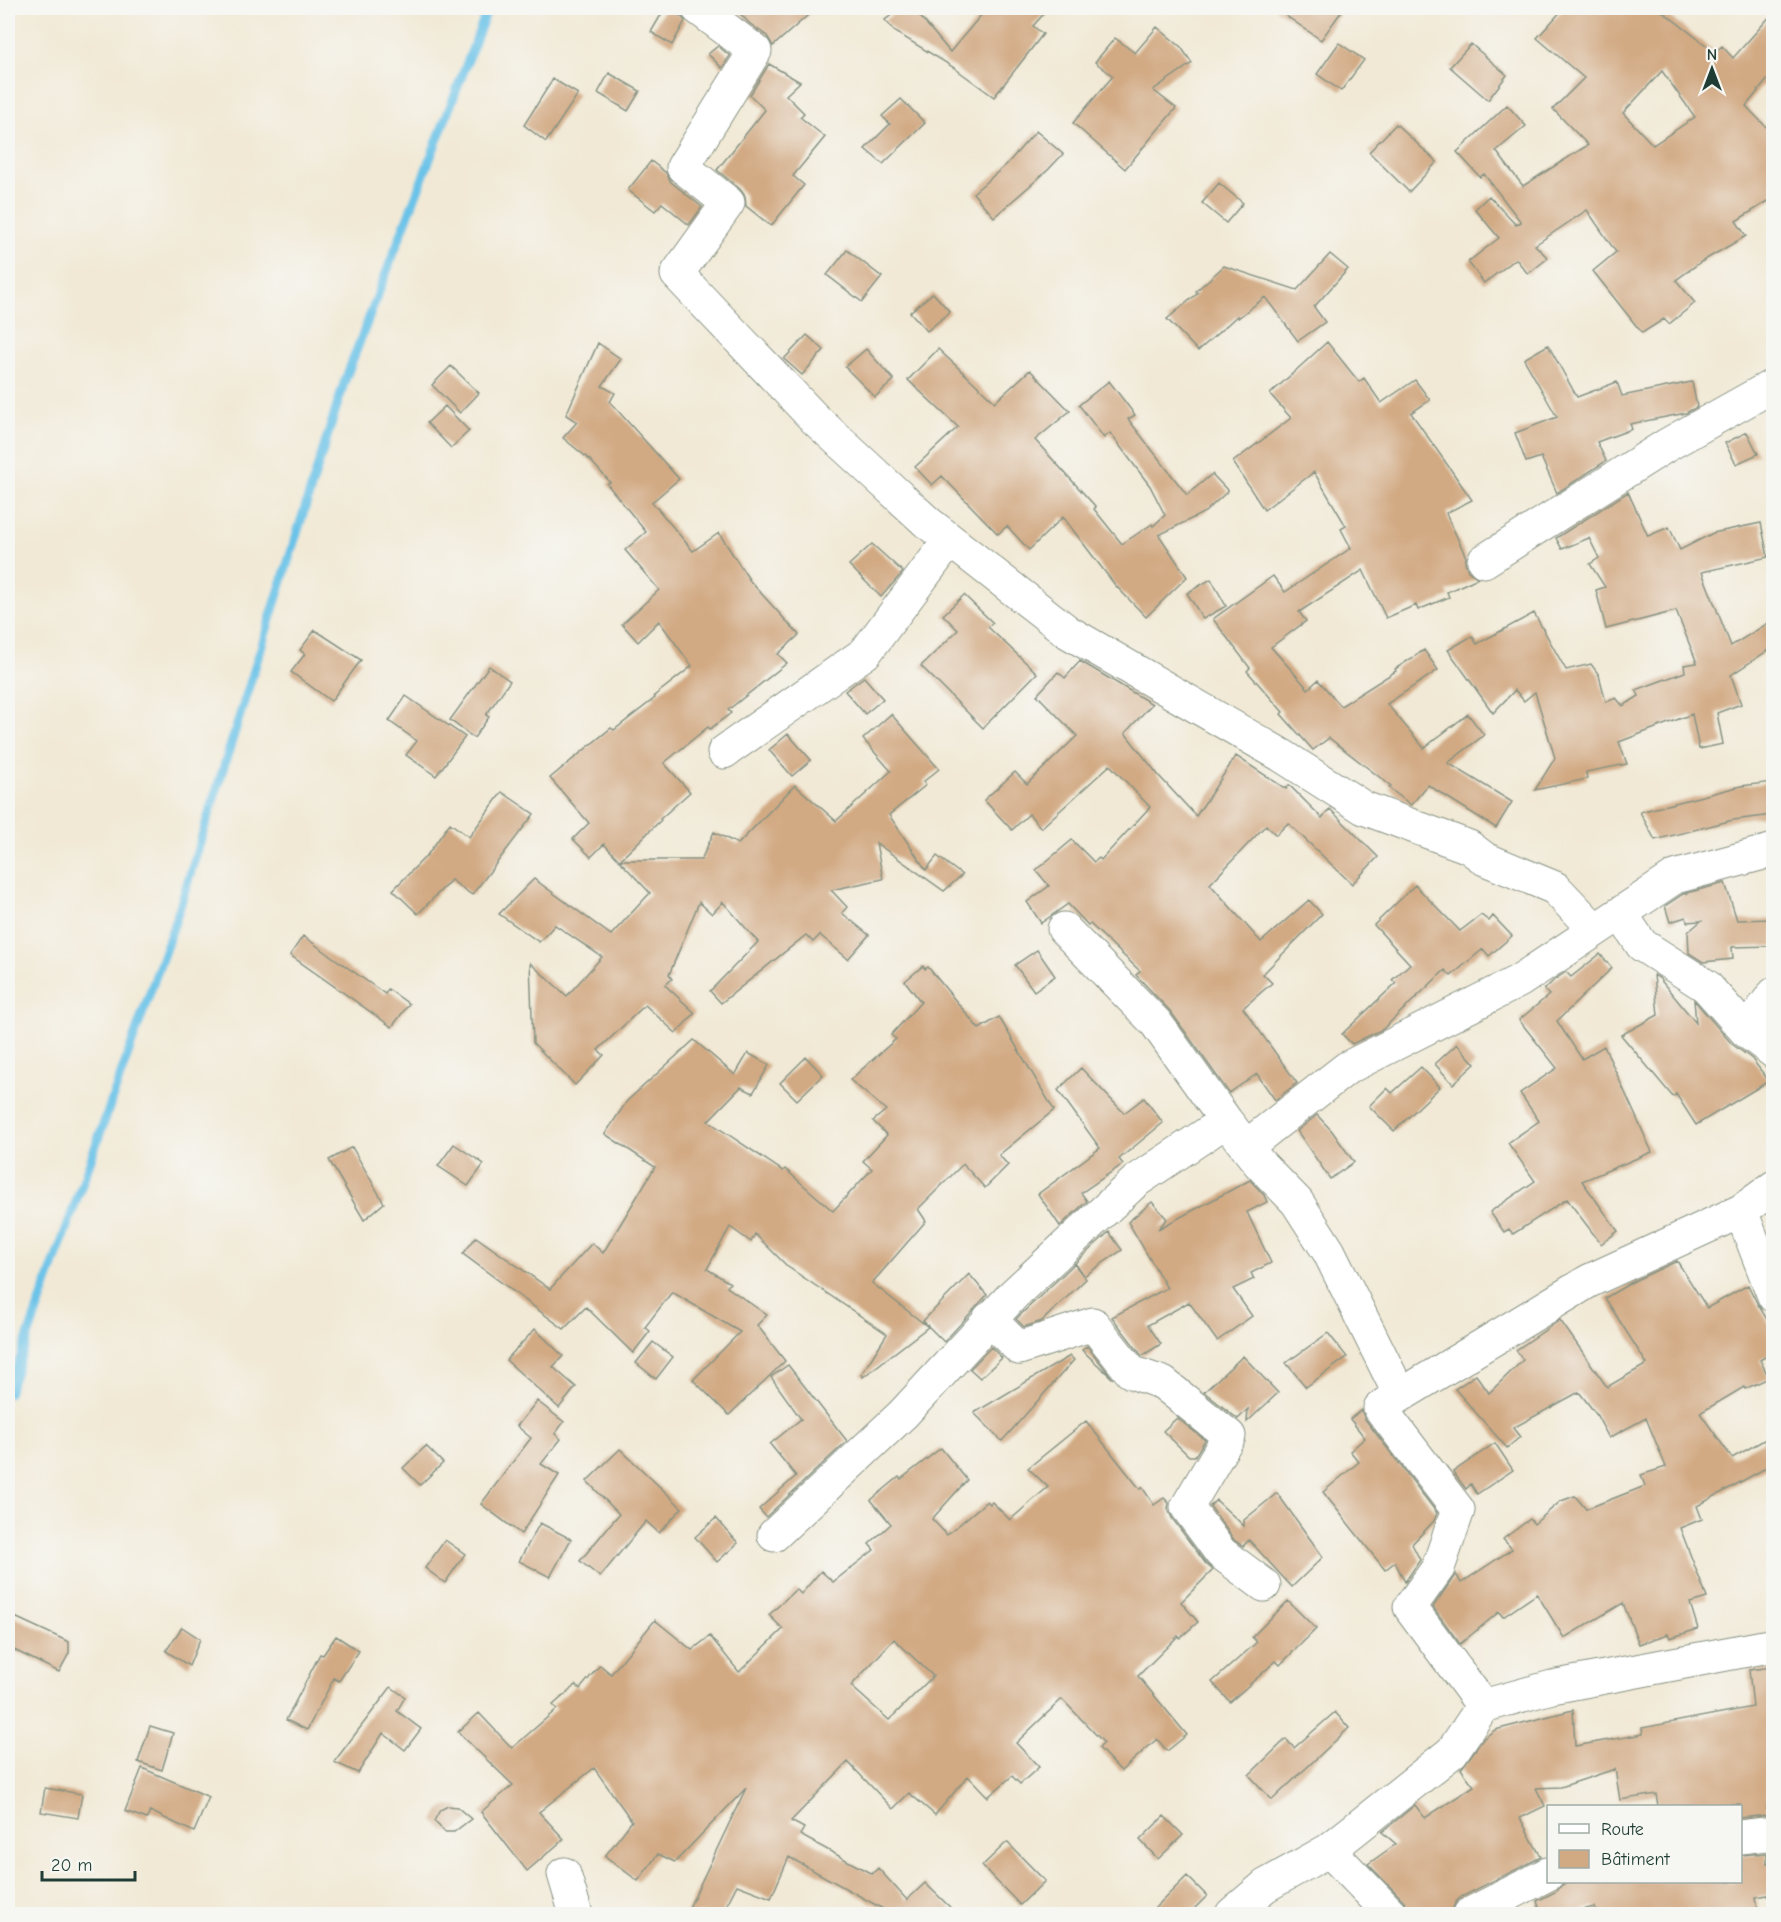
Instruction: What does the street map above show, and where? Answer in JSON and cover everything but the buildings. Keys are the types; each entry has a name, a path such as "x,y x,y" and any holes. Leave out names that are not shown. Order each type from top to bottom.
{"street":[{"path":"698,8 755,51 683,167 728,203 677,274 815,419 927,522 1068,632 1281,755 1364,808 1470,847 1485,859 1555,888 1706,986 1746,1031 1773,1052"},
{"path":"1484,561 1666,446 1773,385"},
{"path":"724,752 865,653 950,540"},
{"path":"1247,1146 1347,1068 1519,981 1675,877 1773,850"},
{"path":"1064,929 1156,1023 1259,1163 1297,1202 1329,1252 1400,1395"},
{"path":"1746,1031 1773,994"},
{"path":"774,1535 903,1414 1014,1294 1136,1181 1226,1121"},
{"path":"1483,1706 1410,1607 1438,1568 1458,1510 1380,1408 1589,1281 1741,1211 1773,1187"},
{"path":"1741,1211 1773,1296"},
{"path":"989,1319 1019,1348 1093,1324 1131,1372 1163,1383 1229,1436 1187,1507 1221,1553 1264,1585"},
{"path":"1232,1914 1265,1886 1329,1850 1452,1752 1483,1706 1552,1687 1773,1645"},
{"path":"1742,1837 1773,1833"},
{"path":"1329,1850 1391,1914"},
{"path":"564,1874 576,1914"},
{"path":"1470,1914 1547,1875"}],"waterway":[{"path":"8,1393 176,919 345,380 488,8"}]}
